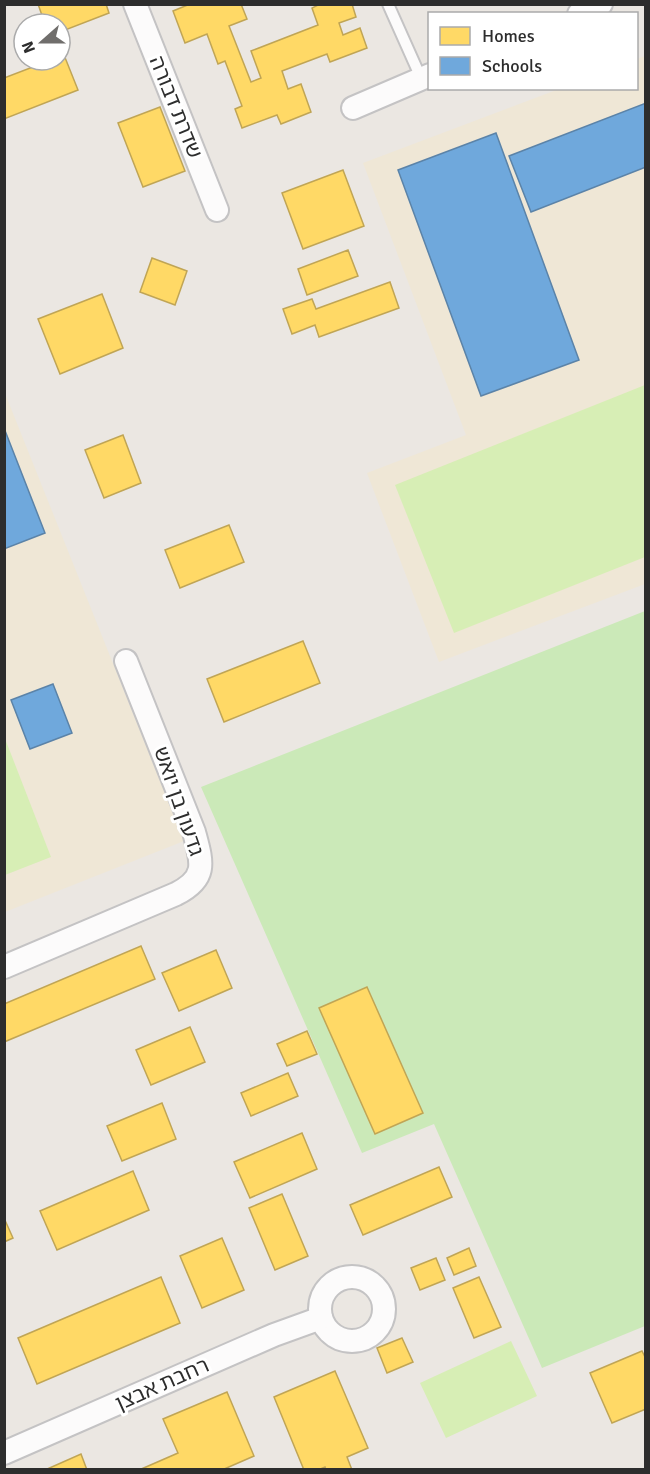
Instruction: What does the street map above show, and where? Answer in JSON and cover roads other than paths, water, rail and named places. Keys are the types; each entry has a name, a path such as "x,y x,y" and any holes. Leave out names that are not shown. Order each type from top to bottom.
{"street":[{"name":"שדרת דבורה","path":"135,4 217,210"},
{"path":"583,12 601,4"},
{"path":"354,108 425,76"},
{"name":"גדעון בן יואש","path":"4,967 176,894 195,882 200,875 200,856 194,832 126,661"},
{"name":"רחבת אבצן","path":"4,1453 274,1335 321,1318"}],"lane":[{"path":"388,4 425,76"}]}
